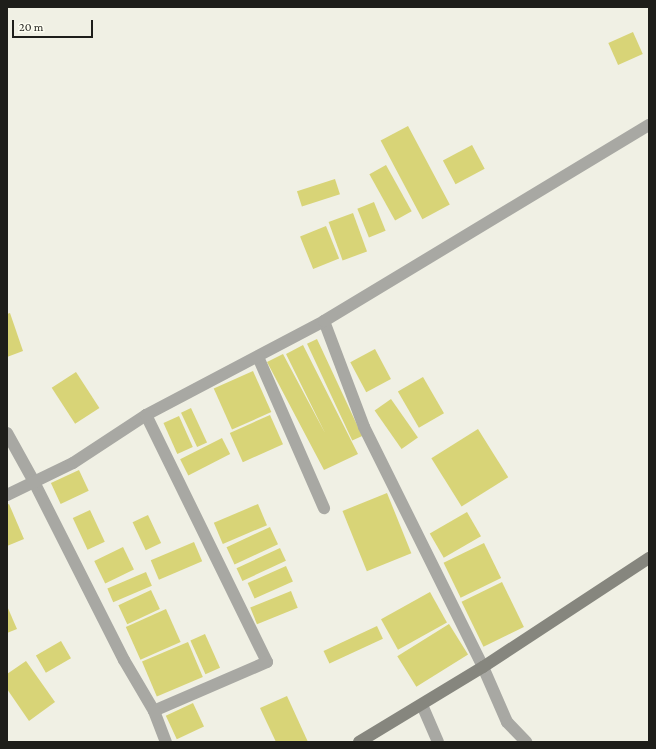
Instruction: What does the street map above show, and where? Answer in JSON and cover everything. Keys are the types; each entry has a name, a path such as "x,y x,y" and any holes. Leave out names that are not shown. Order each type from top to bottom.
{"main road":[{"path":"359,742 483,667 649,558"}],"street":[{"path":"7,494 33,480 73,463 146,415 324,321 649,125"},
{"path":"324,321 364,427 483,667 507,722 526,742"},
{"path":"258,357 324,508"},
{"path":"146,415 267,662 154,711"},
{"path":"7,433 33,480 124,660 154,711 166,742"},
{"path":"422,705 438,742"}],"building":[{"path":"633,32 643,54 618,65 608,43"},
{"path":"408,126 450,205 422,219 381,141"},
{"path":"472,145 485,169 456,184 443,160"},
{"path":"386,165 412,211 395,221 369,174"},
{"path":"335,179 340,194 302,207 297,191"},
{"path":"374,202 386,231 369,237 357,209"},
{"path":"353,213 367,252 343,260 329,222"},
{"path":"326,226 339,258 313,269 300,236"},
{"path":"10,313 23,351 7,357 7,314"},
{"path":"317,339 362,436 352,441 307,344"},
{"path":"303,345 358,454 324,470 267,362 283,354 325,433 286,354"},
{"path":"375,349 391,379 366,392 350,362"},
{"path":"253,371 271,412 232,430 214,388"},
{"path":"76,372 99,408 75,424 52,388"},
{"path":"423,377 444,413 419,428 398,392"},
{"path":"391,399 418,438 402,449 375,410"},
{"path":"191,408 207,442 197,447 181,413"},
{"path":"270,415 283,444 243,462 230,433"},
{"path":"179,416 193,447 177,454 163,423"},
{"path":"478,429 508,477 462,506 431,458"},
{"path":"222,438 230,454 188,475 180,459"},
{"path":"79,470 89,491 61,504 51,483"},
{"path":"387,493 411,553 367,571 342,511"},
{"path":"9,504 24,539 7,546 7,505"},
{"path":"258,504 267,525 223,544 214,523"},
{"path":"90,510 105,542 88,550 73,518"},
{"path":"467,512 481,536 444,558 430,534"},
{"path":"148,515 161,543 146,550 133,522"},
{"path":"270,527 278,544 235,565 226,547"},
{"path":"194,542 202,561 159,580 151,560"},
{"path":"484,543 501,578 461,598 444,563"},
{"path":"123,547 134,569 105,583 94,561"},
{"path":"280,548 286,561 242,581 236,568"},
{"path":"286,566 293,582 255,599 248,583"},
{"path":"146,572 152,586 113,602 107,588"},
{"path":"502,582 524,627 483,647 462,602"},
{"path":"151,590 160,609 127,624 118,605"},
{"path":"291,591 298,608 257,624 250,607"},
{"path":"430,592 447,623 398,650 381,619"},
{"path":"7,606 17,629 7,633"},
{"path":"166,609 181,642 140,660 126,627"},
{"path":"449,624 468,655 416,687 397,656"},
{"path":"377,626 383,639 329,664 324,651"},
{"path":"205,634 220,668 205,674 190,641"},
{"path":"61,641 71,658 46,673 36,656"},
{"path":"188,642 203,677 157,697 142,662"},
{"path":"26,661 55,702 29,721 7,689 7,674"},
{"path":"287,696 308,742 276,742 260,708"},
{"path":"193,703 204,727 177,739 166,716"}]}
